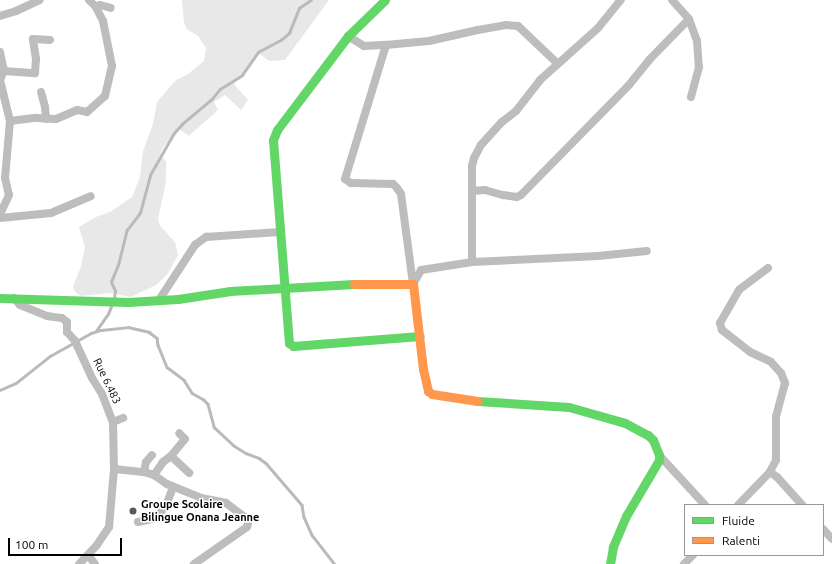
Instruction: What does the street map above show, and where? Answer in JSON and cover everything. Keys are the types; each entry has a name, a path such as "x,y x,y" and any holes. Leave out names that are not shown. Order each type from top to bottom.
{"street":[{"path":"0,16 16,11 40,0"},
{"path":"10,121 36,118 60,118 77,110 86,112 105,96 112,66 102,21 96,7 89,0"},
{"path":"385,0 348,36 275,135 273,140 290,345 420,336"},
{"path":"472,262 472,166 474,158 481,145 502,122 516,111 540,80 598,28 621,0"},
{"path":"672,0 689,19 697,41 699,67 691,97"},
{"path":"96,7 100,4 111,8"},
{"path":"472,191 485,190 516,197 521,195 629,85 649,60 689,19"},
{"path":"348,36 364,46 386,45 429,41 506,25 518,26 558,64"},
{"path":"4,71 35,73 36,59 33,39 50,40"},
{"path":"386,45 345,179 351,183 393,184 400,194 425,382 428,391 432,394 470,401 569,407 625,423 653,440 660,455 704,504"},
{"path":"0,52 4,71 0,80 10,121 5,178 9,195 0,214"},
{"path":"41,92 45,107 46,119"},
{"path":"0,218 51,213 91,196"},
{"path":"159,300 195,245 206,237 280,232"},
{"path":"413,284 421,270 472,262 598,256 647,251"},
{"path":"739,504 770,472 776,460 776,417 785,383 776,367 771,362 750,352 727,335 722,330 720,323 739,290 768,268"},
{"path":"0,298 97,302 159,300 230,291 373,283 413,284"},
{"name":"Rue 6.483","path":"14,298 20,305 47,316 62,318 67,322 68,332 75,341 92,378 102,394 112,422 114,469 109,527 97,545 79,564"},
{"path":"112,422 123,418"},
{"path":"154,475 163,462 171,456 185,439 179,433"},
{"path":"144,472 146,462 152,455"},
{"path":"610,564 614,547 626,516 646,484 659,460 660,455"},
{"path":"171,456 188,473"},
{"path":"114,469 144,472 154,475 173,487 201,498 226,503 246,518 248,523 247,527 194,564"},
{"path":"770,472 777,477 801,504"},
{"path":"138,522 157,518 168,503 173,487"},
{"path":"824,530 832,539"},
{"path":"88,556 95,564"},
{"path":"684,564 692,556"}],"shaded area":[{"path":"182,0 329,0 285,60 269,61 258,53 234,84 248,100 241,110 225,95 214,102 218,110 189,136 178,128 162,149 160,156 166,161 166,182 158,219 160,226 175,242 178,255 167,275 156,285 131,297 110,293 81,296 75,292 73,286 81,267 85,247 79,227 96,217 110,212 132,197 140,177 143,151 153,124 157,102 176,80 188,74 204,61 206,48 198,36 187,29 184,23"}],"waterway":[{"path":"114,298 115,291 111,282 118,265 127,230 140,213 150,175 174,133 182,124 211,100 220,89 242,75 258,52 281,40 289,33 299,8 311,0"},
{"path":"96,331 108,314 112,304"},
{"path":"0,390 16,383 50,356 91,333 101,330 128,327 149,332 157,338 158,345 167,367 184,380 192,393 203,399 208,404 214,427 233,445 266,463 302,505 304,517 312,535 335,564"}],"traffic: fast":[{"path":"385,0 348,36 277,130 273,140 289,343 293,346 420,336"},
{"path":"0,298 128,302 178,299 230,291 354,284"},
{"path":"477,401 569,407 625,423 648,435 653,440 659,455 659,460 626,516 613,547 610,564"}],"traffic: slow":[{"path":"354,284 413,284 423,369 428,391 432,394 477,401"}],"place":[{"name":"Groupe Scolaire Bilingue Onana Jeanne","path":"133,511"}]}
